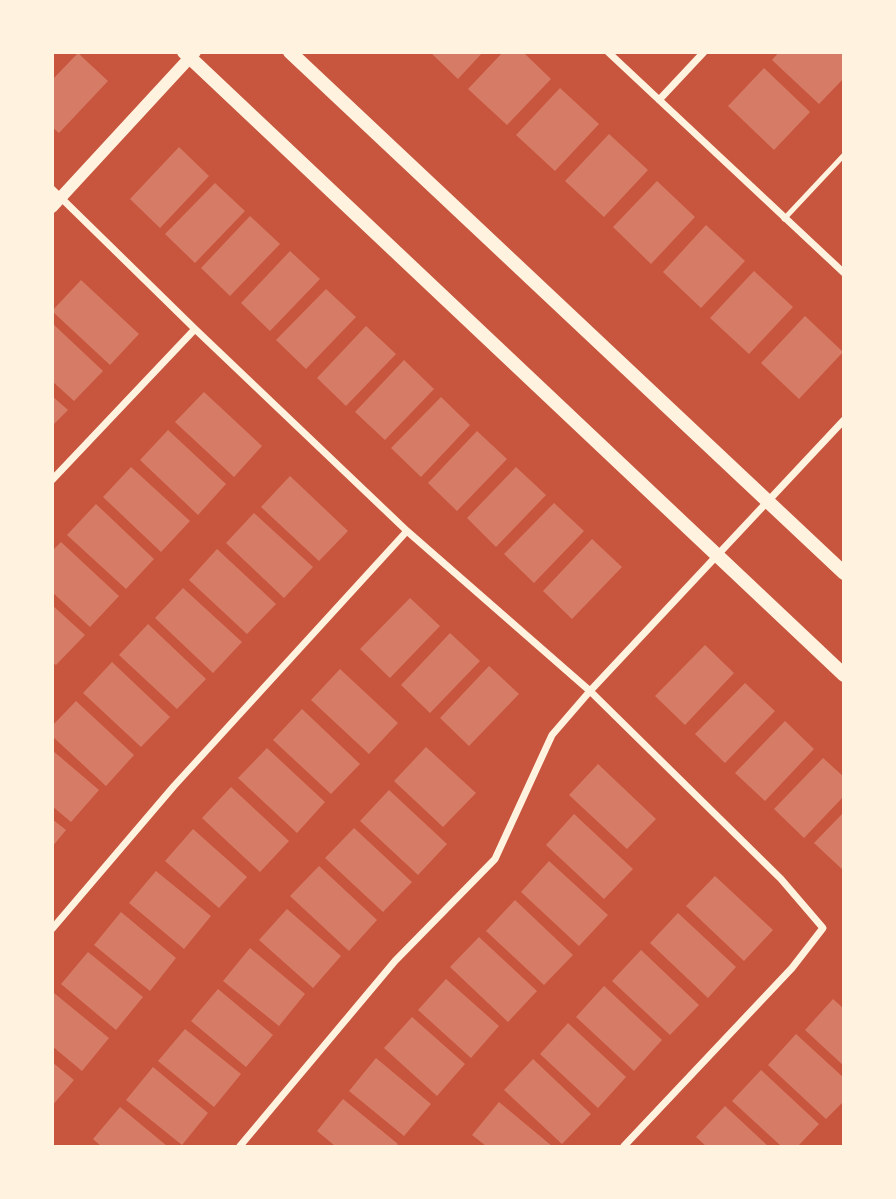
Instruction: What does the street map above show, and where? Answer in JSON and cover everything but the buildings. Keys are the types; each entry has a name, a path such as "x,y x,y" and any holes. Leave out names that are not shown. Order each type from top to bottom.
{"main road":[{"path":"290,52 844,573"},
{"path":"190,54 844,675"}],"street":[{"path":"608,52 844,273"},
{"path":"659,100 704,52"},
{"path":"190,54 56,198 407,531 590,691 781,879 822,928 792,968 624,1146"},
{"path":"52,480 195,329"},
{"path":"240,1146 395,961 495,859 552,735 844,420"},
{"path":"52,929 174,786 407,531"}],"lane":[{"path":"784,219 844,155"}]}
